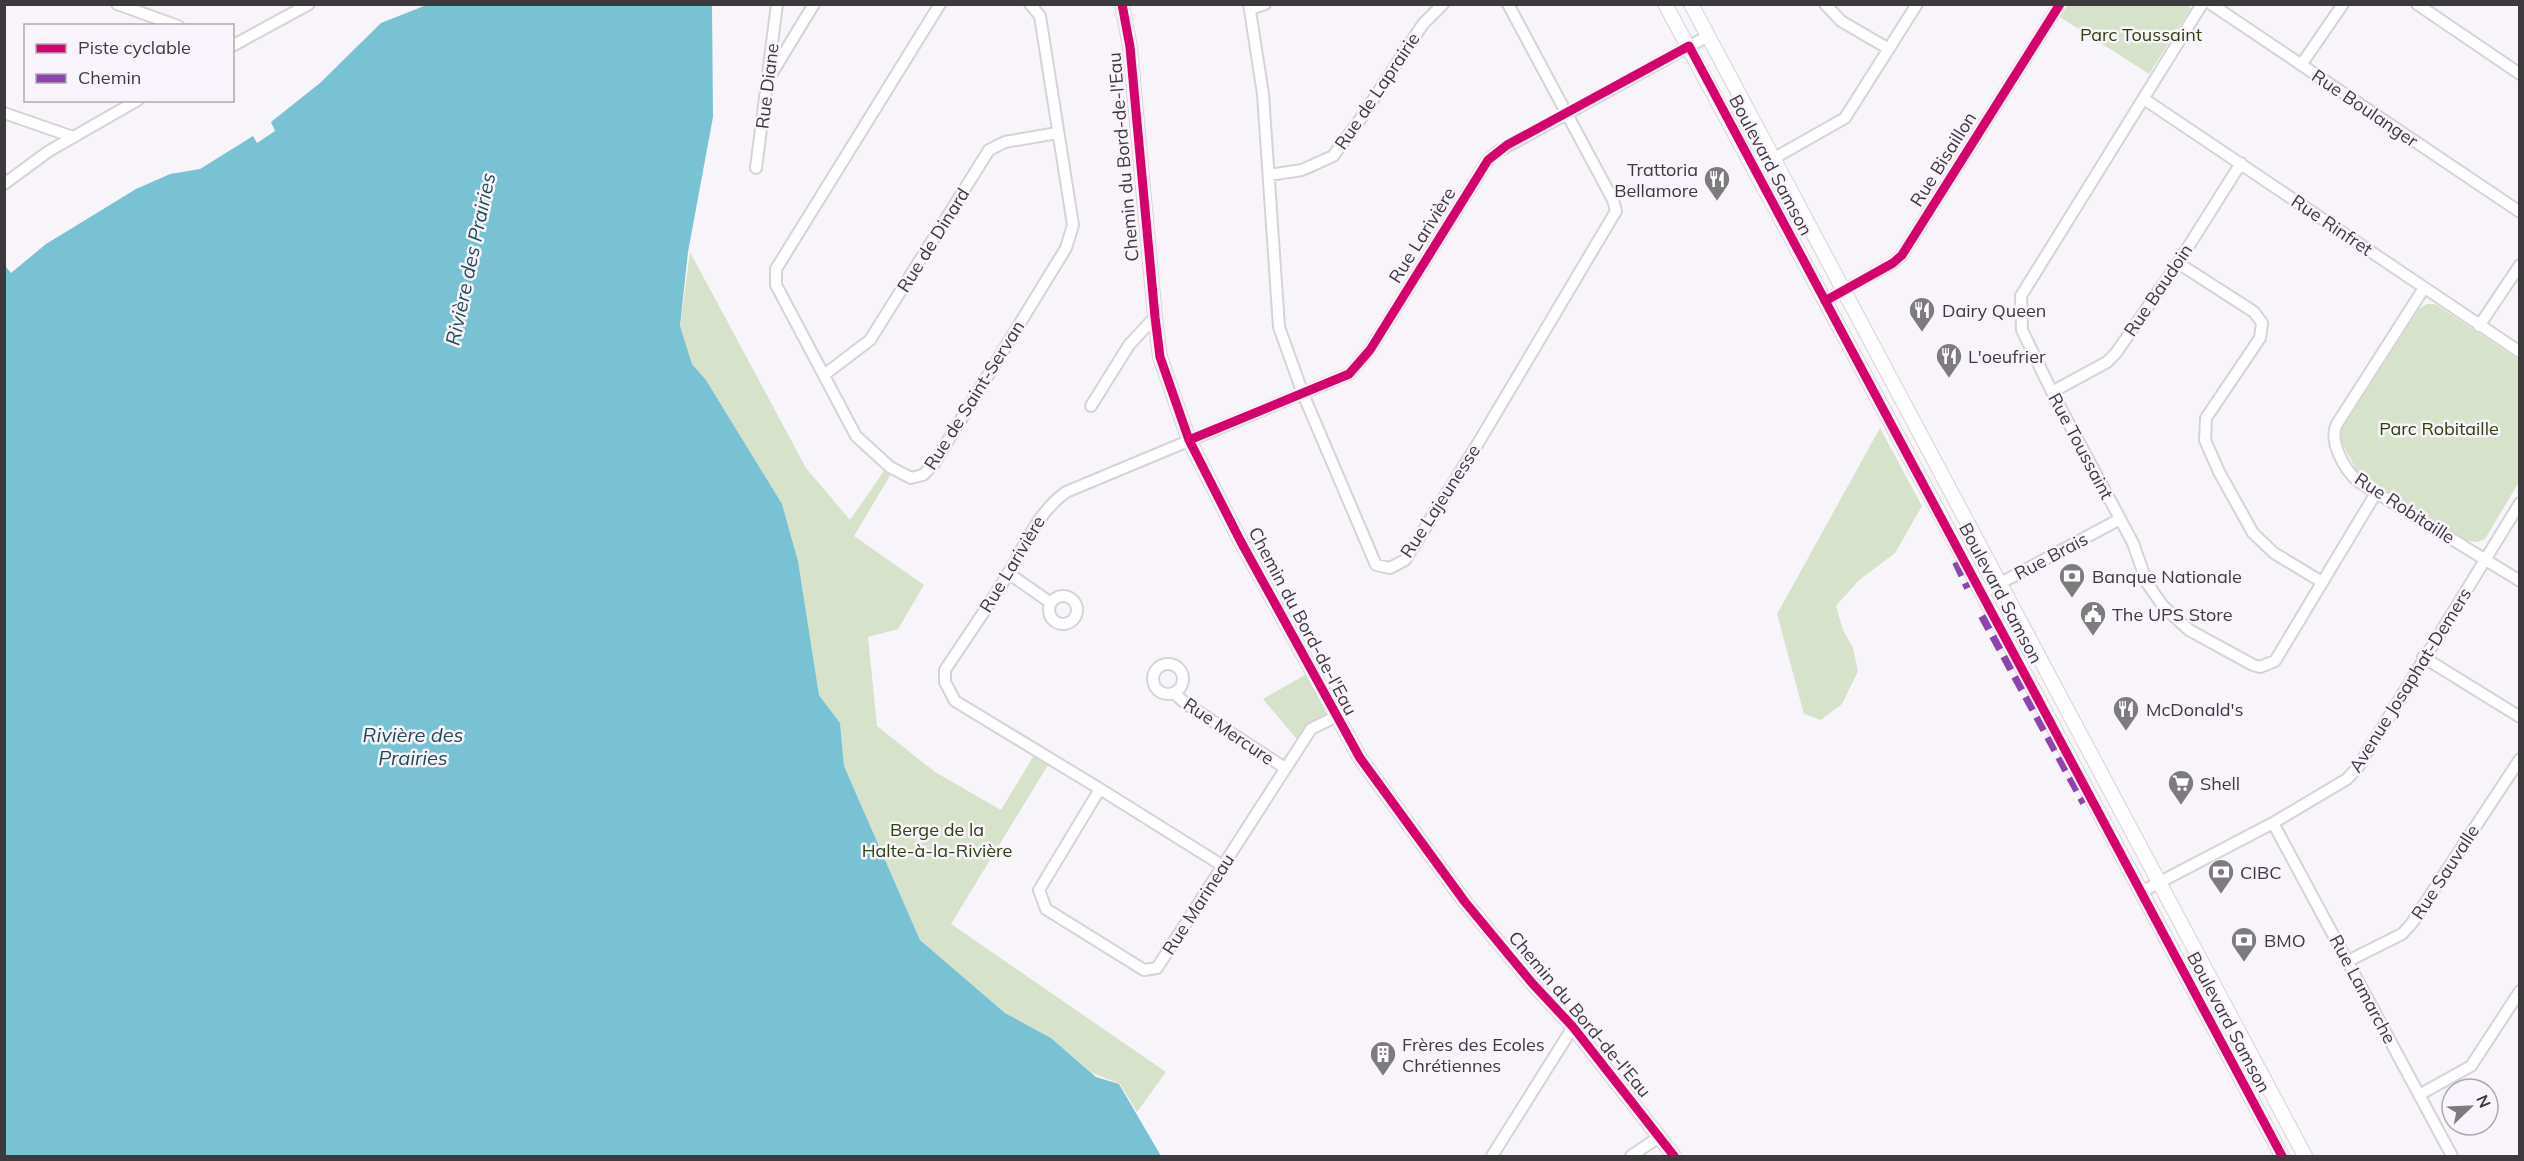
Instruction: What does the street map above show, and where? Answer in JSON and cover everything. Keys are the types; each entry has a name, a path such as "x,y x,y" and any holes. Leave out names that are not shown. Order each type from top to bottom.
{"street":[{"path":"117,4 172,24"},
{"path":"234,44 309,4"},
{"name":"Rue Diane","path":"756,168 770,77 777,4"},
{"path":"770,77 814,4"},
{"name":"Rue de Saint-Servan","path":"940,4 776,269 776,285 856,436 890,467 911,478 923,475 933,465 1065,248 1073,225 1040,16 1030,4"},
{"name":"Chemin du Bord-de-l'Eau","path":"1122,4 1130,46 1155,317 1161,357 1190,440 1335,717 1360,758 1465,902 1532,983 1573,1027 1674,1156"},
{"path":"1249,7 1265,4"},
{"name":"Rue de Laprairie","path":"1269,175 1302,170 1333,156 1359,122 1423,24 1443,4"},
{"name":"Rue Lajeunesse","path":"1249,7 1263,94 1279,327 1303,394 1376,565 1390,568 1405,560 1616,211 1613,200 1508,4"},
{"name":"Boulevard Samson","path":"1665,4 2282,1156"},
{"name":"Boulevard Samson","path":"1691,4 2306,1156"},
{"path":"1825,4 1842,21 1889,49"},
{"path":"1755,169 1845,118 1917,4"},
{"name":"Rue Bisaillon","path":"1825,301 1893,263 1904,252 2060,4"},
{"name":"Rue Toussaint","path":"2202,4 2021,296 2022,330 2052,392 2133,543 2147,583 2163,606 2189,630 2253,665 2260,667 2276,661 2376,494"},
{"name":"Rue Boulanger","path":"2211,4 2520,212"},
{"path":"2301,65 2343,4"},
{"path":"2417,4 2520,74"},
{"name":"Rue Larivière","path":"1223,866 955,701 945,682 945,670 1008,573 1044,512 1055,500 1066,492 1349,374 1370,350 1488,160 1507,145 1708,36"},
{"name":"Rue Rinfret","path":"2144,99 2520,352"},
{"path":"4,184 40,157 134,102"},
{"path":"4,113 73,137"},
{"name":"Rue de Dinard","path":"824,375 870,340 989,150 1005,142 1057,133"},
{"name":"Rue Baudoin","path":"2052,392 2107,362 2116,353 2178,263 2241,163"},
{"path":"2178,263 2254,312 2262,323 2260,338 2206,418 2205,440 2218,472 2253,533 2274,553 2322,582"},
{"path":"2479,326 2520,265"},
{"name":"Rue Robitaille","path":"2424,288 2333,432 2334,442 2353,477 2376,494 2520,581"},
{"path":"1091,406 1129,345 1155,317"},
{"name":"Avenue Josaphat-Demers","path":"2142,892 2273,823 2347,779 2358,767 2423,657 2520,503"},
{"name":"Rue Brais","path":"1982,593 2120,519"},
{"path":"1008,573 1051,603"},
{"path":"2423,657 2520,717"},
{"name":"Rue Mercure","path":"1174,693 1185,703 1285,768"},
{"name":"Rue Marineau","path":"1100,789 1040,890 1046,909 1144,970 1157,968 1311,729 1335,717"},
{"name":"Rue Sauvalle","path":"2348,961 2402,934 2412,923 2520,759"},
{"name":"Rue Lamarche","path":"2273,823 2452,1156"},
{"path":"2419,1095 2471,1066 2520,991"},
{"path":"1492,1156 1573,1027"},
{"path":"1631,1156 1659,1137"}],"green space":[{"name":"Parc Toussaint","path":"2068,5 2187,5 2191,8 2149,74 2060,17"},
{"name":"Berge de la Halte-à-la-Rivière","path":"690,252 806,468 850,520 886,468 891,474 854,536 924,585 898,629 868,637 877,726 935,772 1001,810 1036,752 1051,760 951,924 1166,1072 1137,1112 1120,1084 1092,1073 1051,1038 1005,1013 920,940 844,766 840,723 819,695 798,561 782,504 706,380 692,364 680,327"},
{"name":"Parc Robitaille","path":"2427,304 2435,304 2519,360 2519,482 2485,539 2477,542 2468,541 2358,473 2340,440 2341,430 2419,309"},
{"path":"1880,428 1922,506 1895,553 1858,581 1836,606 1843,630 1853,648 1858,671 1842,704 1821,720 1804,714 1777,614"},
{"path":"1310,672 1335,717 1311,729 1301,744 1263,699"}],"water":[{"name":"Rivière des Prairies","path":"429,4 712,5 713,117 688,252 680,326 692,364 706,380 782,504 798,561 819,695 840,723 844,766 920,940 1005,1013 1051,1038 1096,1077 1119,1084 1161,1156 5,1156 5,268 11,273 46,244 136,189 170,174 200,169 253,136 257,143 275,131 271,122 320,83 381,23"}],"marked path":[{"path":"1956,562 1968,588"},
{"path":"1982,616 2084,803"}],"cycle path":[{"path":"1122,4 1130,47 1160,357 1189,440 1241,542 1360,758 1465,902 1532,983 1573,1027 1674,1156"},
{"path":"1825,301 1893,263 1902,255 2060,4"},
{"path":"1189,440 1349,374 1370,350 1488,160 1507,145 1689,46 2282,1156"}],"place":[{"name":"Trattoria Bellamore","path":"1717,202"},
{"name":"Dairy Queen","path":"1922,333"},
{"name":"L'oeufrier","path":"1949,379"},
{"name":"Banque Nationale","path":"2072,599"},
{"name":"The UPS Store","path":"2093,637"},
{"name":"McDonald's","path":"2126,732"},
{"name":"Shell","path":"2181,806"},
{"name":"CIBC","path":"2221,895"},
{"name":"BMO","path":"2244,963"},
{"name":"Frères des Ecoles Chrétiennes","path":"1383,1077"}]}
